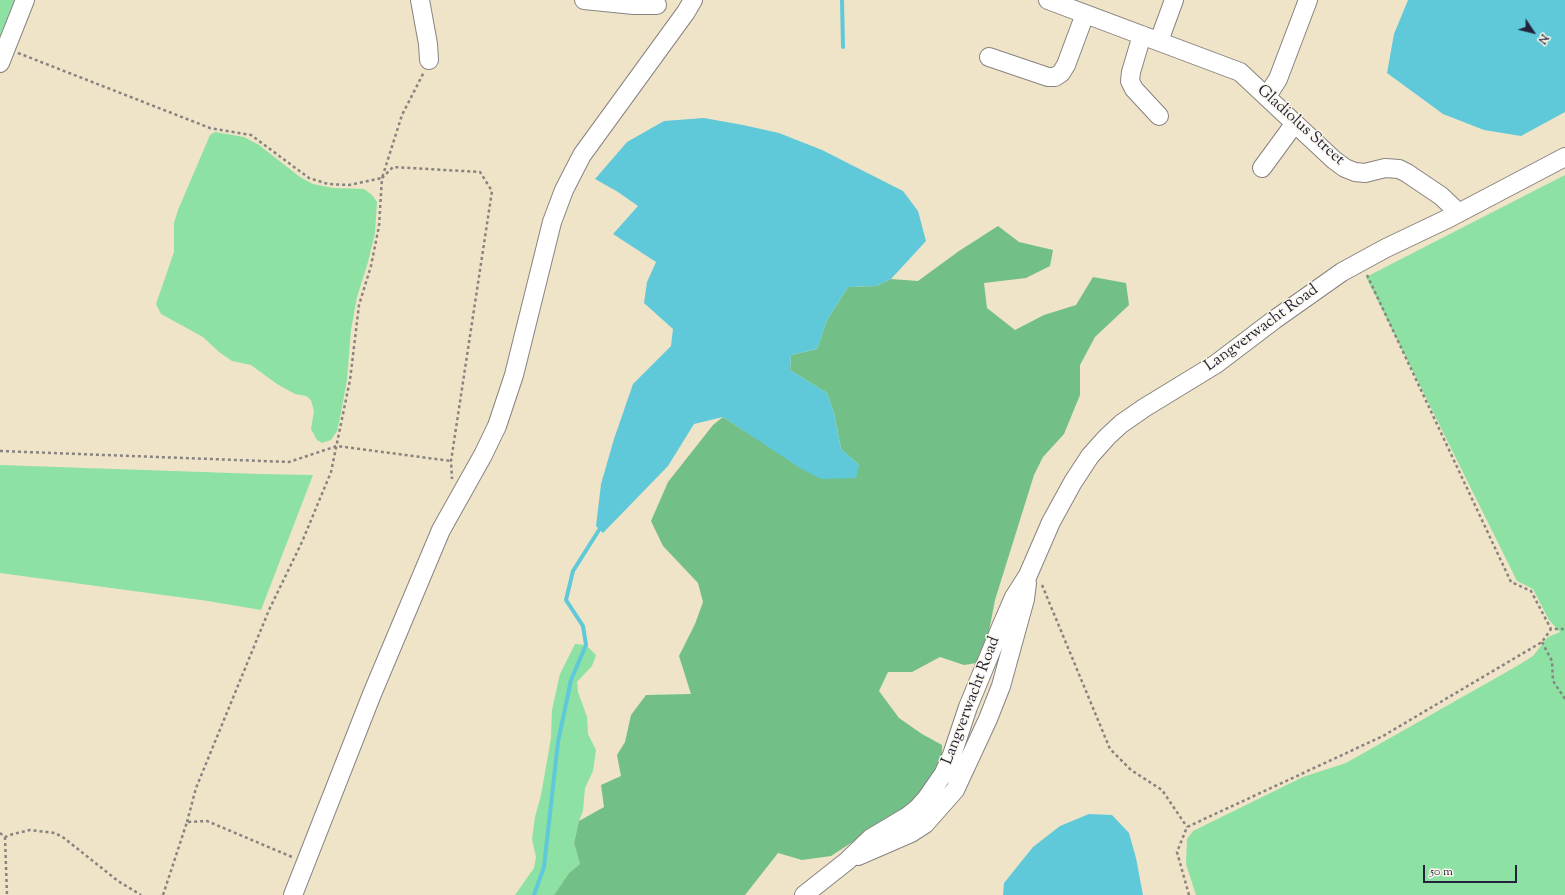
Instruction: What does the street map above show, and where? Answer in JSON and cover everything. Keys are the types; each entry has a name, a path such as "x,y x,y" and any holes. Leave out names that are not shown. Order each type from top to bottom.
{"street":[{"path":"3,55 25,0"},
{"path":"420,0 428,44 429,60"},
{"path":"584,0 634,5 654,2 680,21"},
{"path":"293,895 372,694 441,530 483,455 497,426 514,375 552,222 564,190 582,155 680,21 693,0"},
{"name":"Gladiolus Street","path":"1048,0 1240,72 1334,160 1345,168 1355,172 1365,173 1385,168 1399,169 1440,196 1459,213"},
{"path":"1159,41 1174,0"},
{"path":"1267,96 1278,78 1308,0"},
{"path":"989,57 1048,77 1055,77 1061,73 1066,65 1085,14"},
{"path":"1142,34 1130,80 1134,89 1159,116"},
{"path":"1262,168 1295,122"},
{"name":"Langverwacht Road","path":"804,895 846,861 911,834 925,824 955,790 988,719 1001,686 1025,600 1029,573 1051,522 1073,482 1090,456 1107,437 1121,424 1144,408 1216,364 1280,315 1342,272 1565,157"}],"path":[{"path":"3,55 210,128 251,135 309,178 328,184 349,185 382,178 393,167 480,172 492,191 451,461 453,484"},
{"path":"163,895 187,822 196,788 264,624 302,542 331,472 350,380 359,305 371,266 379,226 382,178 402,115 429,60"},
{"path":"1361,261 1511,582 1531,591 1551,629"},
{"path":"0,451 289,462 336,446 451,461"},
{"path":"1029,573 1038,574 1110,749 1131,770 1162,790 1187,827"},
{"path":"1551,629 1565,629"},
{"path":"1189,895 1177,852 1187,827 1383,736 1542,642 1551,629"},
{"path":"1542,642 1552,661 1553,681 1565,699"},
{"path":"187,822 207,821 305,862"},
{"path":"5,837 18,832 30,830 55,833 64,838 118,881 141,895"},
{"path":"0,833 5,837 7,895"}],"green space":[{"path":"0,0 19,0 0,50"},
{"path":"215,132 244,137 259,145 300,177 313,184 333,188 364,189 372,195 377,202 375,233 357,297 351,330 347,380 341,413 337,431 331,440 322,443 317,440 311,429 314,411 311,400 306,396 295,394 277,384 251,365 232,361 219,352 203,337 161,314 156,304 174,252 174,223 178,210 210,135"},
{"path":"1565,175 1565,895 1196,895 1186,864 1187,839 1193,831 1303,777 1346,763 1517,666 1533,656 1548,637 1560,632 1549,620 1533,589 1517,581 1366,277"},
{"path":"998,226 1019,242 1053,250 1050,266 1026,278 984,283 987,308 1015,330 1044,315 1076,305 1093,277 1126,283 1129,305 1095,337 1080,365 1080,395 1064,434 1043,457 1034,475 995,600 983,662 964,665 940,657 912,672 888,672 879,691 899,718 922,734 942,745 943,774 922,805 865,834 831,856 802,860 778,853 745,895 554,895 569,873 580,864 574,843 579,821 604,807 601,785 621,776 617,755 625,742 631,715 646,695 691,694 679,656 695,624 703,602 698,583 663,546 651,521 668,482 713,425 723,417 754,437 859,465 841,449 834,413 827,393 790,370 791,355 817,349 827,320 848,287 876,286 891,279 918,281 959,251"},
{"path":"0,465 313,475 261,610 208,601 0,573"},
{"path":"575,644 586,645 596,655 592,666 577,682 578,692 587,717 588,734 596,750 593,771 585,788 583,811 574,843 580,864 569,873 554,895 515,895 534,868 536,857 532,839 551,738 552,710 560,674"}],"water":[{"path":"1408,0 1565,0 1565,112 1521,136 1484,130 1443,114 1387,73 1394,34"},
{"path":"704,118 779,133 822,150 903,191 918,211 926,241 891,279 876,286 848,287 827,320 817,349 791,355 790,370 827,393 834,413 841,449 859,465 856,478 821,479 800,468 723,417 694,424 668,466 603,533 596,526 601,484 614,439 633,384 671,346 673,329 644,303 647,282 656,262 613,234 638,206 618,192 595,179 627,142 664,121"},
{"path":"1089,814 1112,815 1129,833 1136,858 1143,895 1003,895 1004,883 1033,847 1060,826"}],"waterway":[{"path":"842,0 843,47"},
{"path":"534,895 544,867 558,742 571,680 586,645 583,626 566,600 573,571 599,530"}]}
